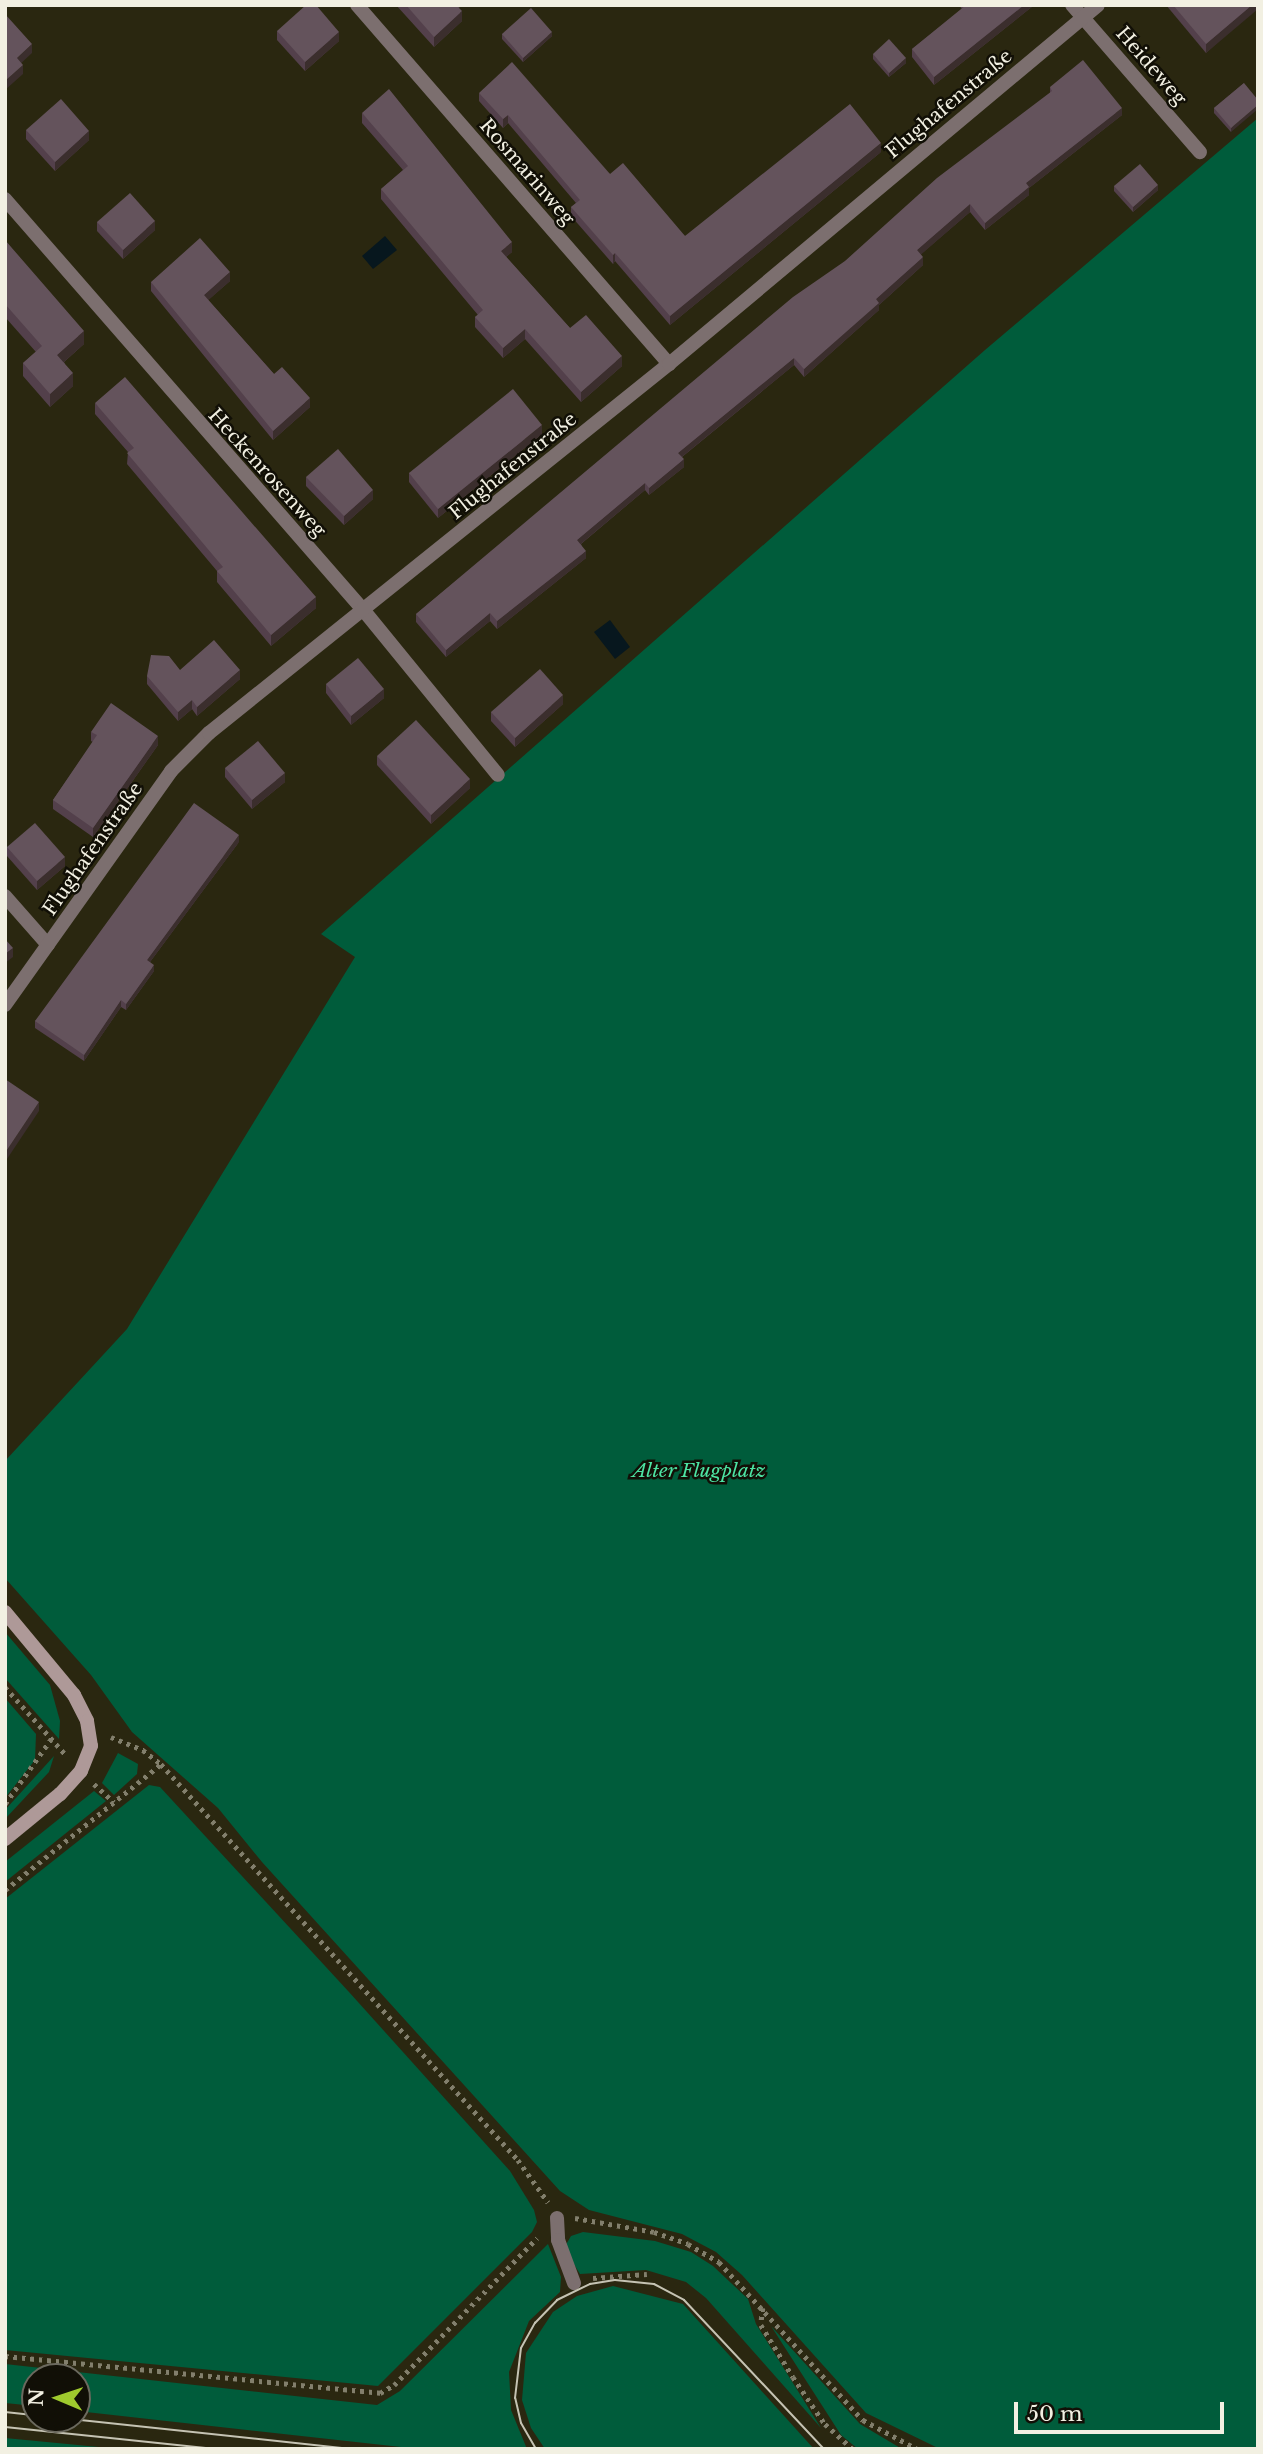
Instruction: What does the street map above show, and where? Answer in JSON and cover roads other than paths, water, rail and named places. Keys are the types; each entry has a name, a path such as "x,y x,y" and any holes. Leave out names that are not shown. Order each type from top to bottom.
{"main road":[{"path":"5,1612 65,1681 90,1733 89,1755 81,1771 5,1839"}],"street":[{"name":"Rosmarinweg","path":"357,5 669,364"},
{"name":"Heideweg","path":"1072,5 1200,152"},
{"name":"Flughafenstraße","path":"5,1005 171,771 209,733 365,612 669,364 1098,5"},
{"name":"Heckenrosenweg","path":"5,199 365,612 498,775"},
{"path":"5,896 48,945"},
{"path":"557,2218 558,2240 574,2283"}],"tram line":[{"path":"536,2449 521,2423 515,2398 521,2348 535,2323 557,2300 590,2284 615,2280 654,2284 684,2300 824,2449"},
{"path":"5,2412 21,2414"},
{"path":"91,2421 353,2449"},
{"path":"5,2427 213,2449"}],"park label":[{"name":"Alter Flugplatz","path":"699,1471"}]}
